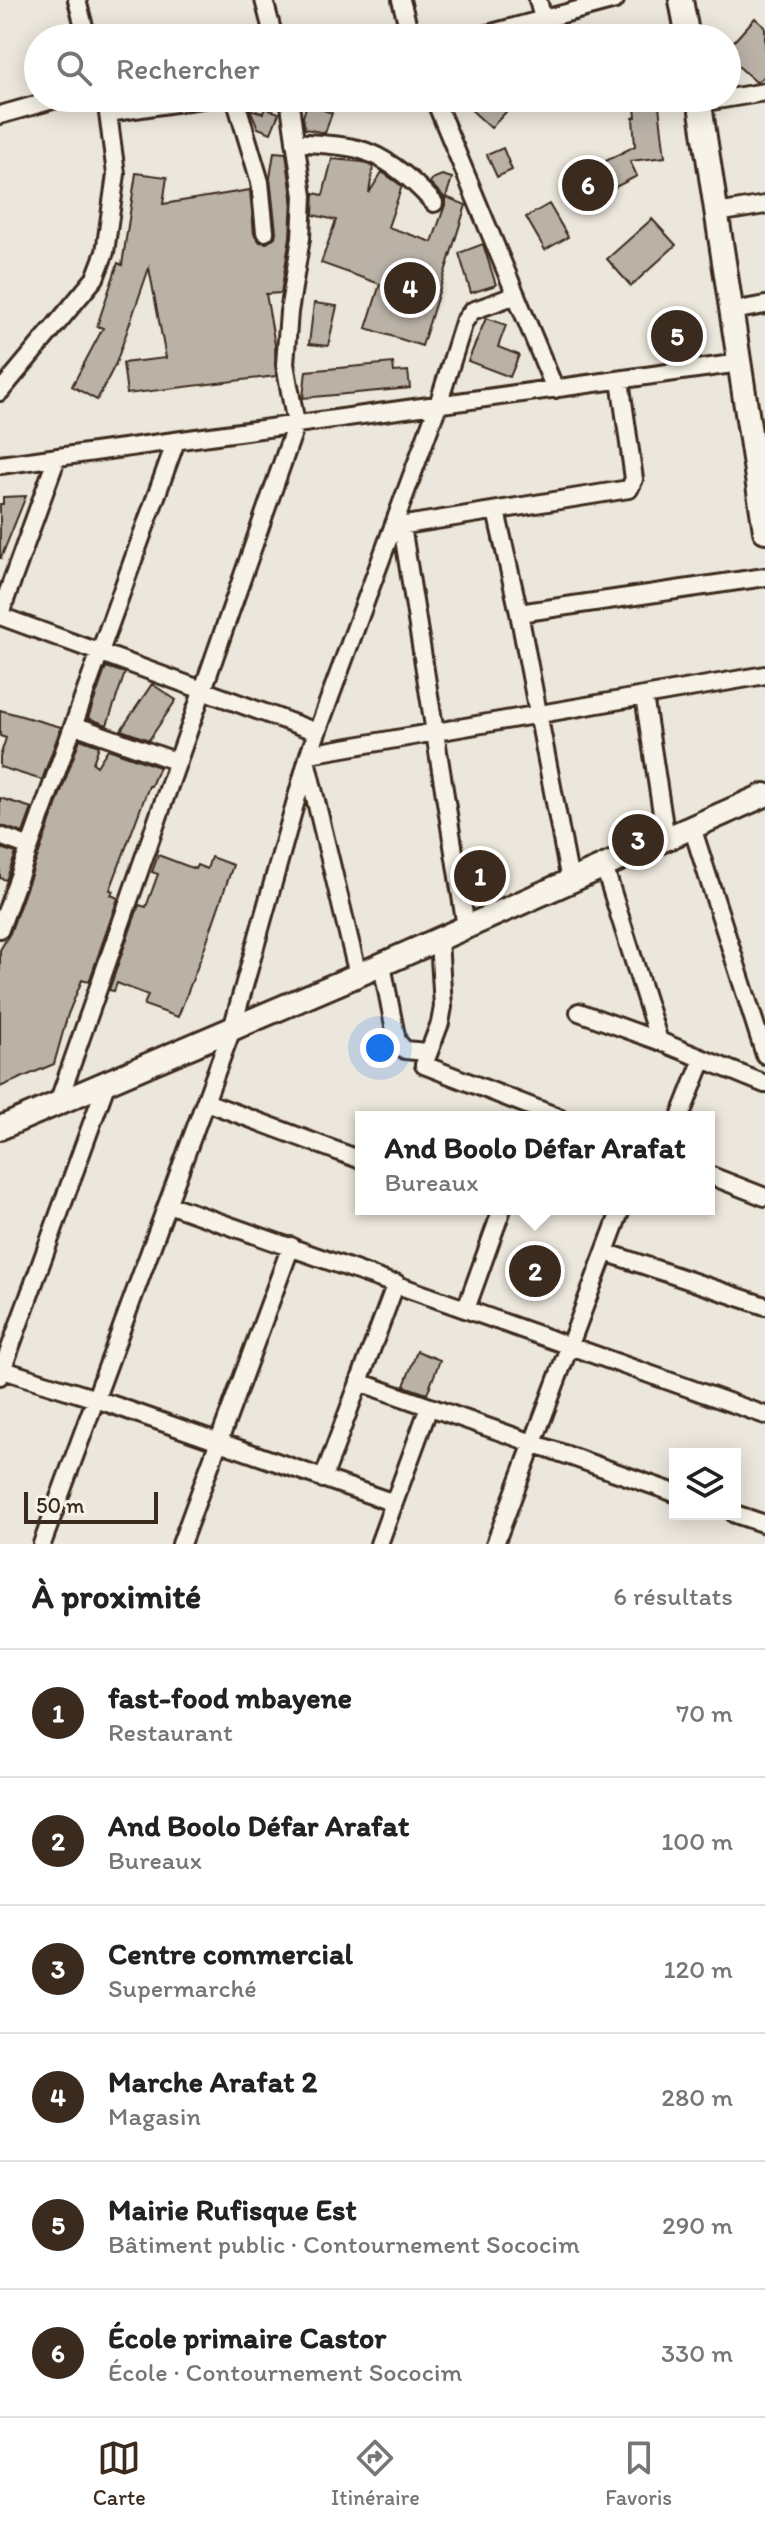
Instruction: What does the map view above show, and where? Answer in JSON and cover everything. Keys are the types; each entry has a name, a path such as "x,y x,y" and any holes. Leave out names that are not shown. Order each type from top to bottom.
{"street":[{"path":"77,0 83,24"},
{"path":"264,0 270,24"},
{"path":"401,0 407,24"},
{"path":"538,0 543,19"},
{"path":"525,24 615,0"},
{"path":"681,0 685,24"},
{"path":"741,95 765,92"},
{"path":"0,115 24,108"},
{"path":"0,392 95,278 105,252 116,174 107,112"},
{"path":"239,112 260,182 265,232"},
{"path":"58,1103 296,424 285,364 289,312 301,238 303,196 291,112"},
{"path":"440,112 555,389"},
{"path":"701,112 765,531"},
{"path":"295,142 359,149 392,166 418,185 434,203"},
{"path":"717,213 765,205"},
{"path":"42,1544 232,1029 308,758 397,526 464,322 472,311 516,295"},
{"path":"733,311 765,305"},
{"path":"0,465 740,363"},
{"path":"397,526 629,489 634,479 620,380"},
{"path":"0,929 176,441"},
{"path":"57,457 0,615 317,732"},
{"path":"496,511 519,613 570,881"},
{"path":"397,526 435,732 466,927"},
{"path":"519,613 765,577"},
{"path":"308,758 435,732 765,675"},
{"path":"644,696 666,839"},
{"path":"74,725 178,762"},
{"path":"308,758 358,975"},
{"path":"0,1128 382,965 765,795"},
{"path":"692,827 765,1055"},
{"path":"0,836 30,847"},
{"path":"604,866 659,1041"},
{"path":"439,940 443,1007 424,1065 531,1111"},
{"path":"382,965 397,1041 405,1050 427,1052"},
{"path":"579,1012 765,1084"},
{"path":"682,1111 703,1059"},
{"path":"107,1082 1,1372 96,1399 394,1503"},
{"path":"206,1102 355,1158"},
{"path":"715,1177 765,1197"},
{"path":"168,1204 765,1415"},
{"path":"466,1309 497,1215"},
{"path":"500,1543 533,1444 619,1215"},
{"path":"184,1543 291,1246"},
{"path":"605,1252 765,1306"},
{"path":"323,1479 396,1283"},
{"path":"359,1382 669,1491"},
{"path":"379,1544 429,1407"},
{"path":"741,1516 765,1524"}],"building":[{"path":"755,18 765,27 765,76 756,82 741,69 741,34"},
{"path":"251,112 279,113 271,133 258,128"},
{"path":"305,112 332,113 325,133 305,129"},
{"path":"473,112 506,112 491,128"},
{"path":"635,112 660,112 665,157 630,161 637,176 588,201 575,177 635,146 633,118"},
{"path":"503,148 512,170 497,177 487,155"},
{"path":"274,152 286,153 292,197 290,237 281,293 266,294 275,345 276,376 127,394 123,363 166,358 149,268 116,363 97,400 72,386 103,328 97,326 118,263 122,265 136,173 167,177 163,204 250,190 254,234 260,242 267,243 276,232 270,178"},
{"path":"332,159 363,162 373,167 369,193 382,172 402,186 388,227 432,242 445,198 430,183 442,175 452,178 446,197 466,205 422,346 366,328 380,284 321,263 336,220 313,215 314,193 323,195"},
{"path":"549,204 568,237 545,250 526,217"},
{"path":"652,219 676,245 631,286 607,259"},
{"path":"483,244 496,285 471,293 459,253"},
{"path":"314,303 337,306 328,346 309,344"},
{"path":"486,318 506,325 498,347 519,355 510,377 468,361"},
{"path":"393,363 394,372 408,371 410,388 303,398 306,371"},
{"path":"26,496 0,558 0,504 3,504 3,497"},
{"path":"106,667 125,673 107,725 88,718"},
{"path":"152,684 176,700 149,740 121,730"},
{"path":"0,710 61,727 42,780 0,767 6,738 0,736"},
{"path":"80,739 99,746 93,763 97,766 108,749 159,767 110,890 113,891 111,895 118,898 89,982 82,980 68,1014 54,1064 0,1087 0,950 10,933"},
{"path":"0,798 32,808 23,833 0,825"},
{"path":"0,848 16,853 6,880 0,878"},
{"path":"158,855 195,869 197,865 207,869 211,857 233,865 178,1017 144,1005 148,995 117,983 114,991 109,990 139,905 146,907 158,874 152,872"},
{"path":"417,1351 440,1360 427,1394 404,1386"}],"place":[{"name":"École primaire Castor","path":"588,185"},
{"name":"Marche Arafat 2","path":"410,288"},
{"name":"Mairie Rufisque Est","path":"677,336"},
{"name":"Centre commercial","path":"638,840"},
{"name":"fast-food mbayene","path":"480,876"},
{"name":"And Boolo Défar Arafat","path":"535,1271"}]}
